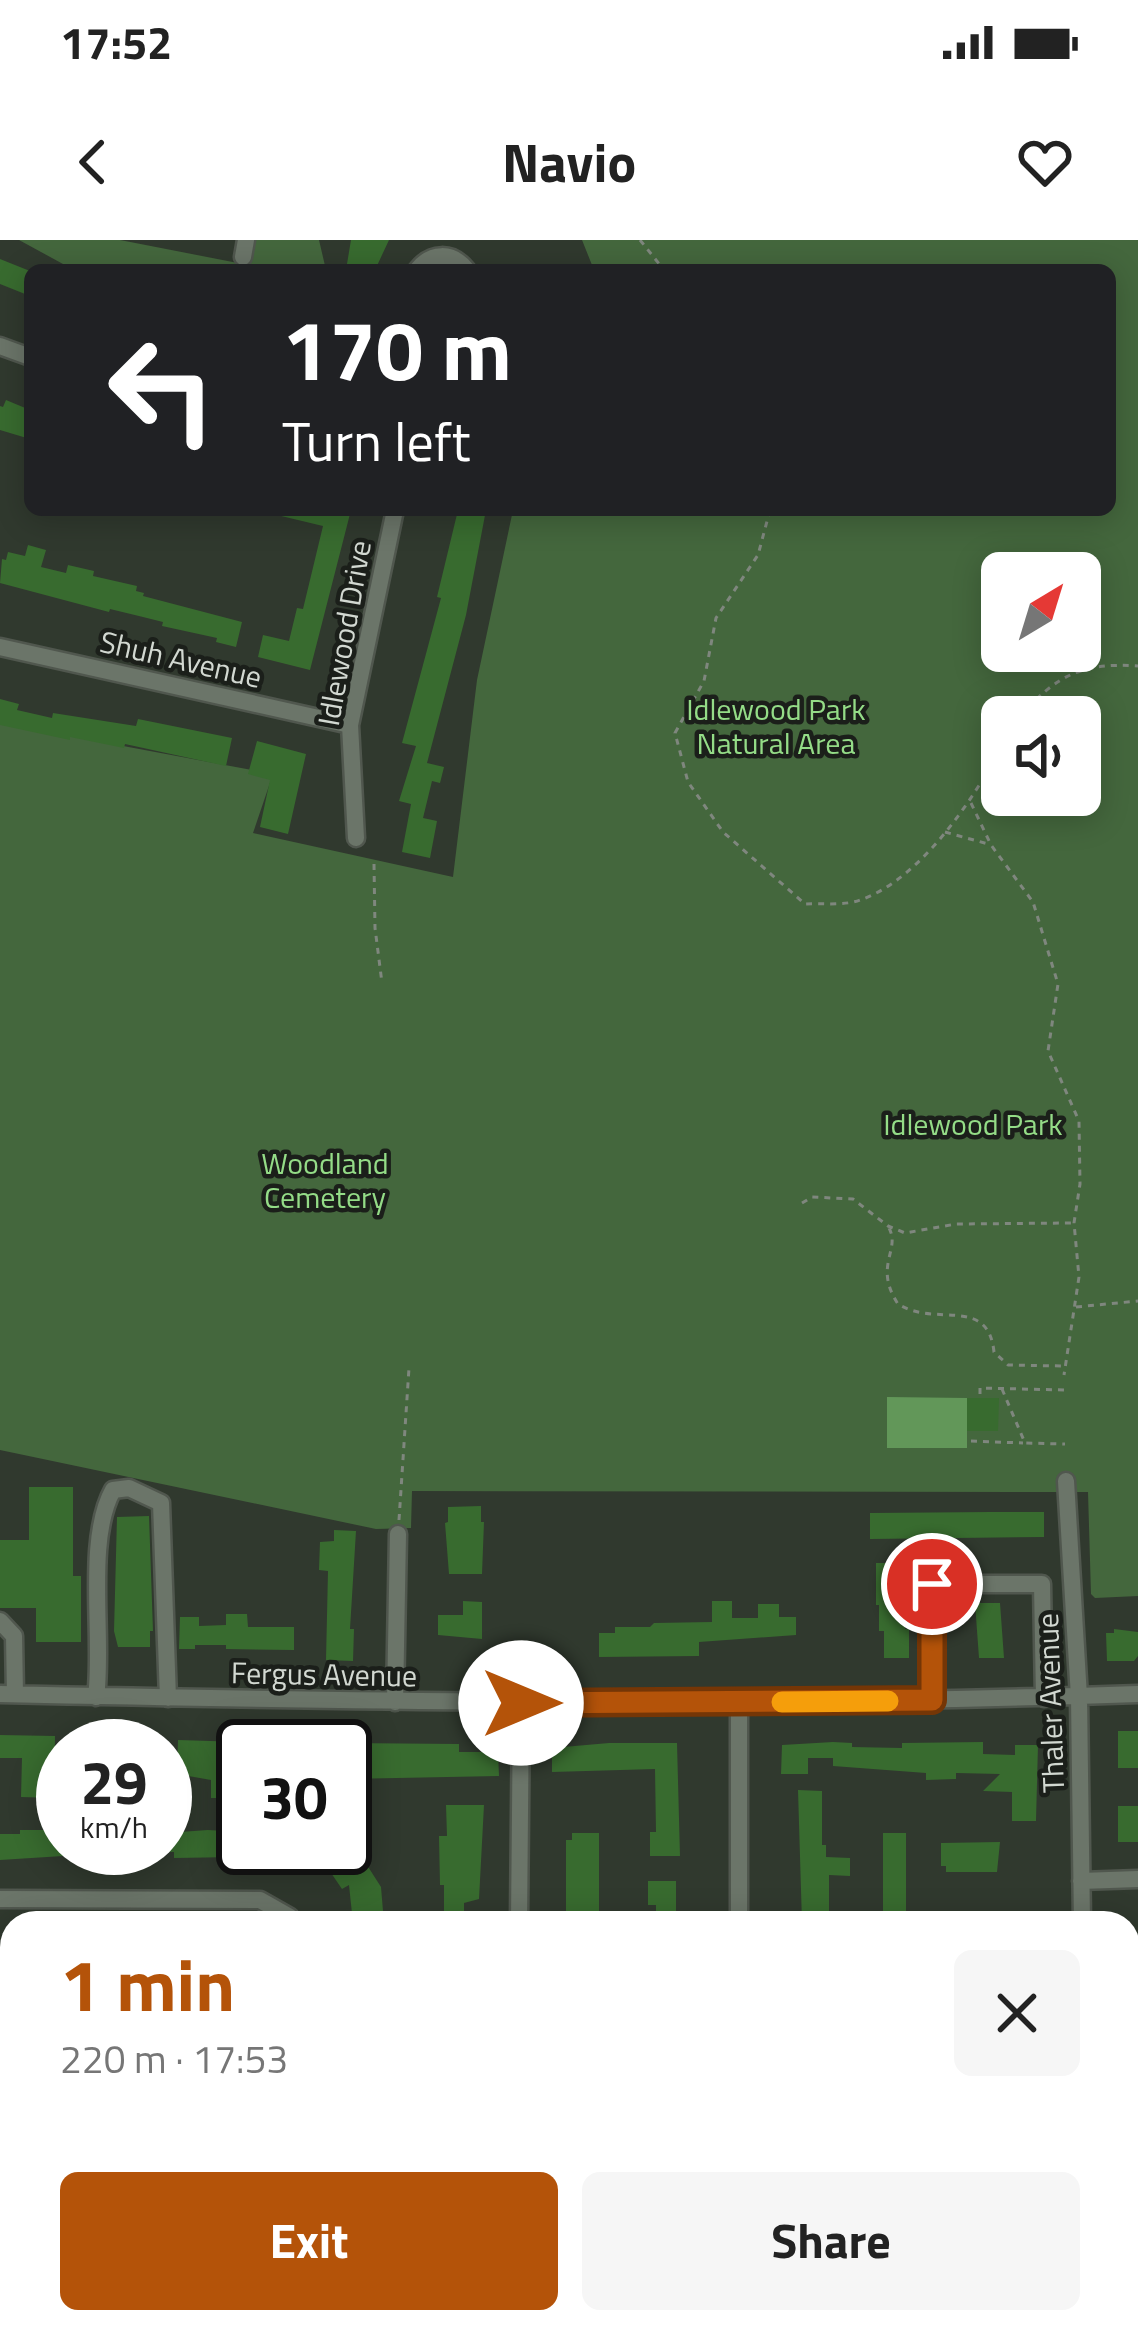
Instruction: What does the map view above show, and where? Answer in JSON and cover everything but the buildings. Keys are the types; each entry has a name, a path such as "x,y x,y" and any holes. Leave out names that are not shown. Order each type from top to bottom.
{"street":[{"path":"423,264 430,257 446,255 462,264"},
{"name":"Idlewood Drive","path":"356,838 350,724 394,516"},
{"name":"Shuh Avenue","path":"0,646 350,724"},
{"name":"Thaler Avenue","path":"1066,1481 1079,1696 1082,1911"},
{"path":"96,1696 98,1576 106,1502 113,1490 129,1488 161,1503 168,1698"},
{"path":"394,1702 398,1534"},
{"path":"932,1700 932,1584 1042,1584 1044,1698"},
{"path":"0,1621 14,1636 7,1694"},
{"name":"Fergus Avenue","path":"7,1694 521,1703 1138,1694"},
{"path":"739,1702 740,1911"},
{"path":"519,1911 521,1703"},
{"path":"1082,1881 1138,1879"},
{"path":"0,1899 260,1900 279,1911"},
{"path":"108,1900 108,1911"}],"path":[{"path":"640,240 659,264"},
{"path":"768,516 758,555 716,618 704,681 675,733 688,782 723,832 805,904 859,901 915,863 971,802 981,784"},
{"path":"1038,696 1048,684 1107,664 1138,666"},
{"path":"971,802 992,845 1033,902 1058,984 1048,1051 1079,1121 1080,1184 1074,1223 1079,1277 1064,1376"},
{"path":"943,832 992,845"},
{"path":"374,865 382,982"},
{"path":"802,1203 812,1197 854,1199 888,1226 905,1233 956,1224 1074,1223"},
{"path":"888,1226 894,1241 885,1270 898,1304 920,1316 967,1315 981,1321 992,1337 994,1352 1008,1366 1065,1367"},
{"path":"1075,1307 1138,1301"},
{"path":"398,1534 409,1368"},
{"path":"980,1394 980,1388 1064,1390"},
{"path":"1002,1389 1025,1443"},
{"path":"971,1441 1065,1444"}],"green space":[{"path":"19,240 120,240 243,264 63,264"},
{"path":"253,240 319,240 325,264 243,264"},
{"path":"582,240 1138,240 1138,1596 1095,1598 1091,1594 1088,1492 412,1491 411,1528 376,1529 0,1450 0,723 273,774 253,833 453,877 477,680 512,516 1116,516 1116,264 592,264"}],"shaded area":[{"path":"887,1397 967,1398 967,1448 887,1448"}],"slow traffic":[{"path":"782,1702 888,1701"}],"route":[{"path":"521,1703 932,1700 932,1584"}],"park label":[{"name":"Idlewood Park Natural Area","path":"776,726"},
{"name":"Idlewood Park","path":"973,1124"},
{"name":"Woodland Cemetery","path":"325,1180"}]}
